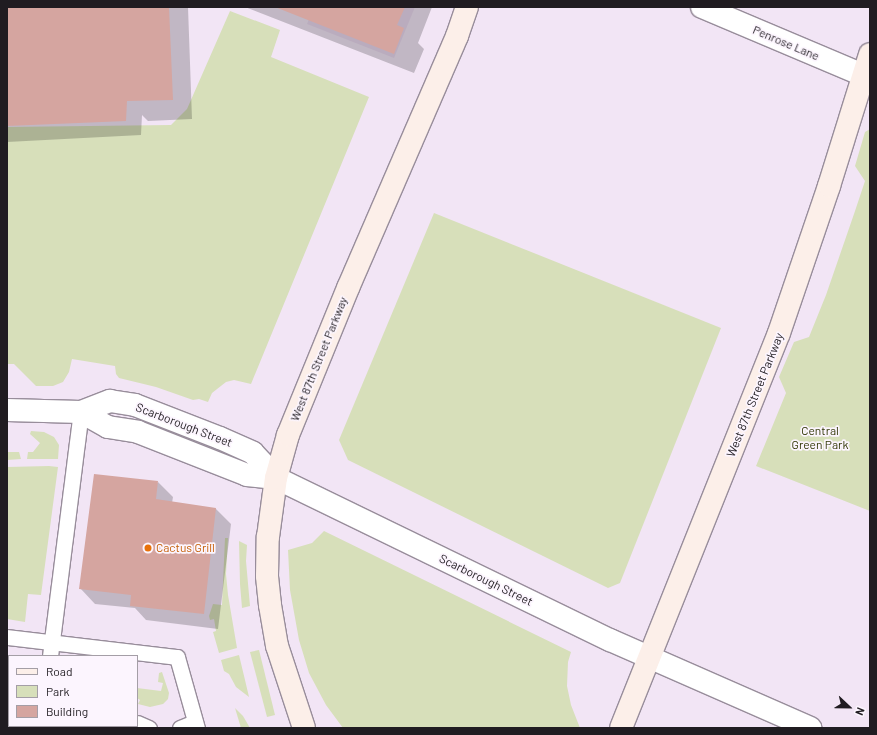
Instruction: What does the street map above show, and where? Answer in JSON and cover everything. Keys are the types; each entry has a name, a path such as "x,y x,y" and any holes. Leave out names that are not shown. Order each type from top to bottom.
{"main road":[{"name":"West 87th Street Parkway","path":"308,728 292,691 278,646 270,605 267,576 268,537 276,478 291,427 348,288 457,36 467,7"},
{"name":"West 87th Street Parkway","path":"621,728 779,333 867,77 870,54"}],"street":[{"name":"Penrose Lane","path":"702,7 867,77"},
{"name":"Scarborough Street","path":"7,410 81,412 108,427 138,432 247,475 276,478 650,658 810,728"}],"lane":[{"path":"51,649 81,412"},
{"path":"7,637 51,649 177,657 196,725 180,728"},
{"path":"138,723 149,728"}],"shaded area":[{"path":"314,7 415,7 394,58 307,24"}],"green space":[{"path":"230,11 280,30 271,57 369,97 251,384 234,380 226,382 212,393 208,402 199,399 193,400 156,387 119,378 116,374 115,366 72,359 69,372 63,382 53,386 36,386 14,364 7,364 7,127 171,125 187,109"},
{"name":"Central Green Park","path":"870,129 870,511 756,466 786,393 779,377 794,342 809,337 826,295 854,214 865,181 855,166 865,132"},
{"path":"434,213 721,328 620,583 608,588 348,460 339,440"},
{"path":"31,431 44,432 54,437 59,445 58,459 27,459 28,452 33,452 40,443 30,434"},
{"path":"7,452 19,452 21,459 7,460"},
{"path":"7,467 58,467 41,595 28,594 25,622 7,619"},
{"path":"324,531 571,652 568,662 567,686 571,705 580,728 343,728 326,705 309,673 299,640 290,590 288,550 312,543"},
{"path":"225,538 228,538 226,574 228,595 237,648 219,653 213,632 216,631 214,619 210,620 209,616 213,604 222,605"},
{"path":"239,541 247,545 246,561 250,606 242,608 240,584"},
{"path":"259,650 275,715 267,717 250,652"},
{"path":"239,655 249,697 236,687 229,674 224,671 221,660"},
{"path":"162,672 169,693 168,699 163,704 150,707 138,704 140,700 138,699 138,688 161,691 163,683 158,682 159,673"},
{"path":"235,708 243,716 250,728 241,728"}],"building":[{"path":"7,7 169,7 173,100 127,101 126,121 7,126"},
{"path":"275,7 405,7 397,25 404,28 394,54"},
{"name":"Cactus Grill","path":"94,474 158,481 156,499 216,508 204,614 130,606 131,595 79,589"}],"place":[{"name":"Cactus Grill","path":"148,548"}]}
